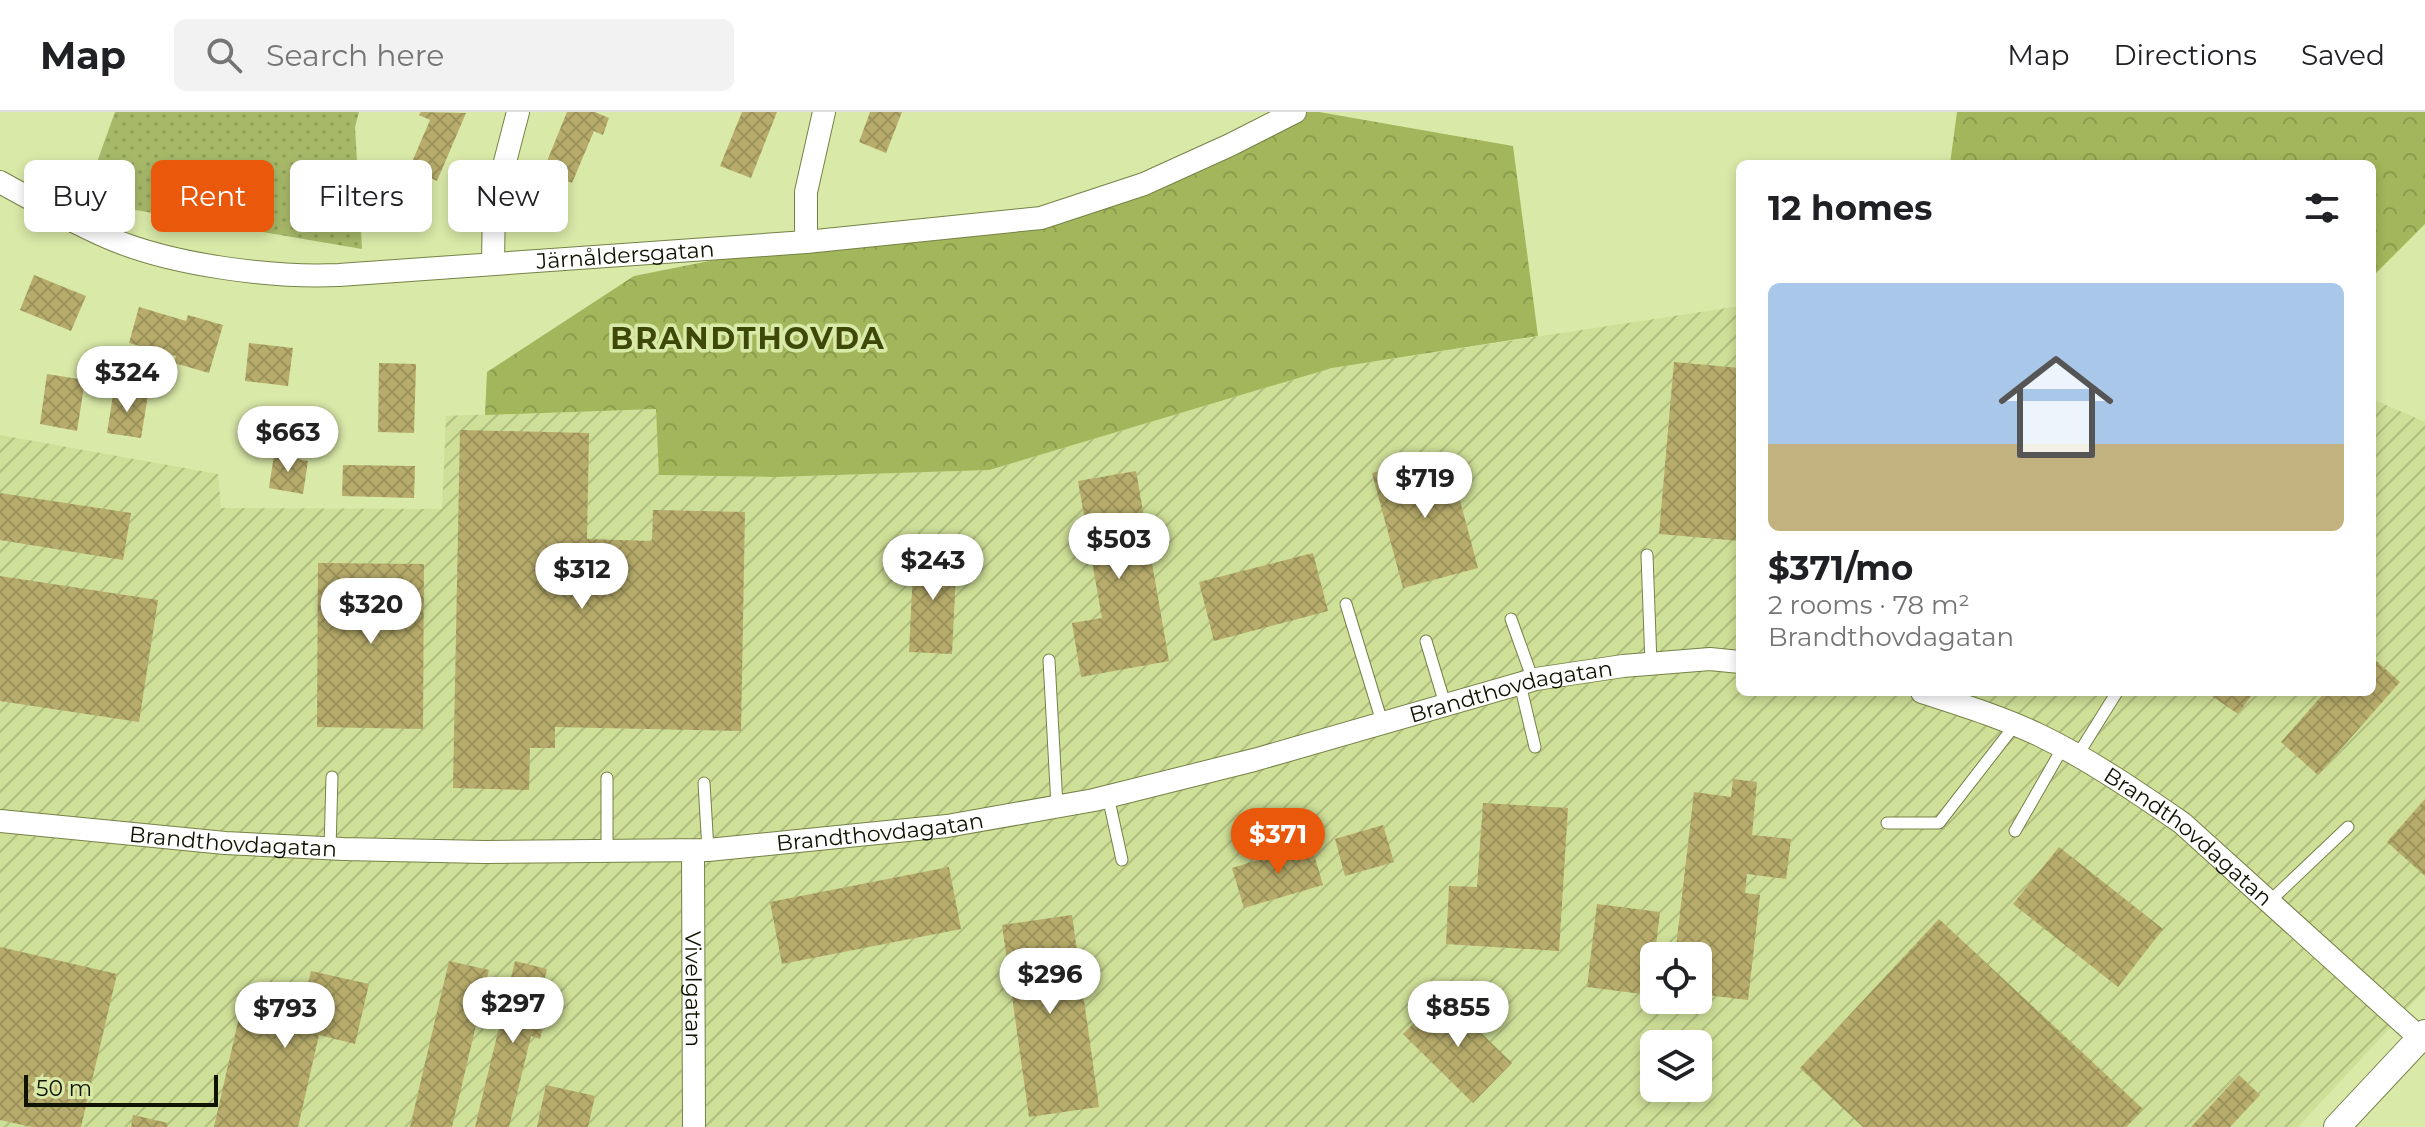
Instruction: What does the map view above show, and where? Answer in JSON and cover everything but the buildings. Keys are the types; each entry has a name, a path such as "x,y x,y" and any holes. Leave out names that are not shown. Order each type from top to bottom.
{"street":[{"path":"493,263 494,204 518,112"},
{"path":"806,242 806,192 824,112"},
{"name":"Järnåldersgatan","path":"0,182 112,240 178,259 248,272 320,276 806,242 1041,218 1144,184 1295,112"},
{"name":"Brandthovdagatan","path":"0,821 225,843 330,848 485,852 700,851 947,826 1057,806 1254,760 1527,682 1651,664 1710,659 1736,662"},
{"name":"Brandthovdagatan","path":"1934,696 2015,725 2069,753 2182,823 2422,1036"},
{"name":"Vivelgatan","path":"694,1127 700,851"},
{"path":"2337,1127 2422,1036"}],"lane":[{"path":"1647,555 1651,664"},
{"path":"1346,604 1382,722"},
{"path":"1511,619 1527,682 1535,747"},
{"path":"1426,641 1445,704"},
{"path":"1049,660 1057,806"},
{"path":"2015,831 2069,753 2114,696"},
{"path":"1887,823 1939,823 2015,725"},
{"path":"330,848 332,777"},
{"path":"607,778 607,851"},
{"path":"700,851 704,783"},
{"path":"1108,796 1122,860"},
{"path":"2270,901 2348,827"}],"shaded area":[{"path":"115,112 359,112 355,127 357,160 290,160 290,232 361,232 362,249 263,232 274,232 274,160 151,160 151,213 135,210 135,160 98,160"},
{"path":"1736,307 1736,696 2376,696 2376,401 2425,422 2425,990 2298,1127 0,1127 0,435 218,474 221,508 442,509 446,416 656,409 660,475 775,477 989,470 1332,368"}],"green space":[{"path":"1302,112 1319,112 1513,146 1538,336 1332,368 989,470 775,477 659,475 656,409 485,415 487,372 634,276 795,244 1056,214"},
{"path":"1957,112 2425,112 2425,224 2376,273 2376,160 1951,160"}],"district":[{"name":"BRANDTHOVDA","path":"748,339"}]}
